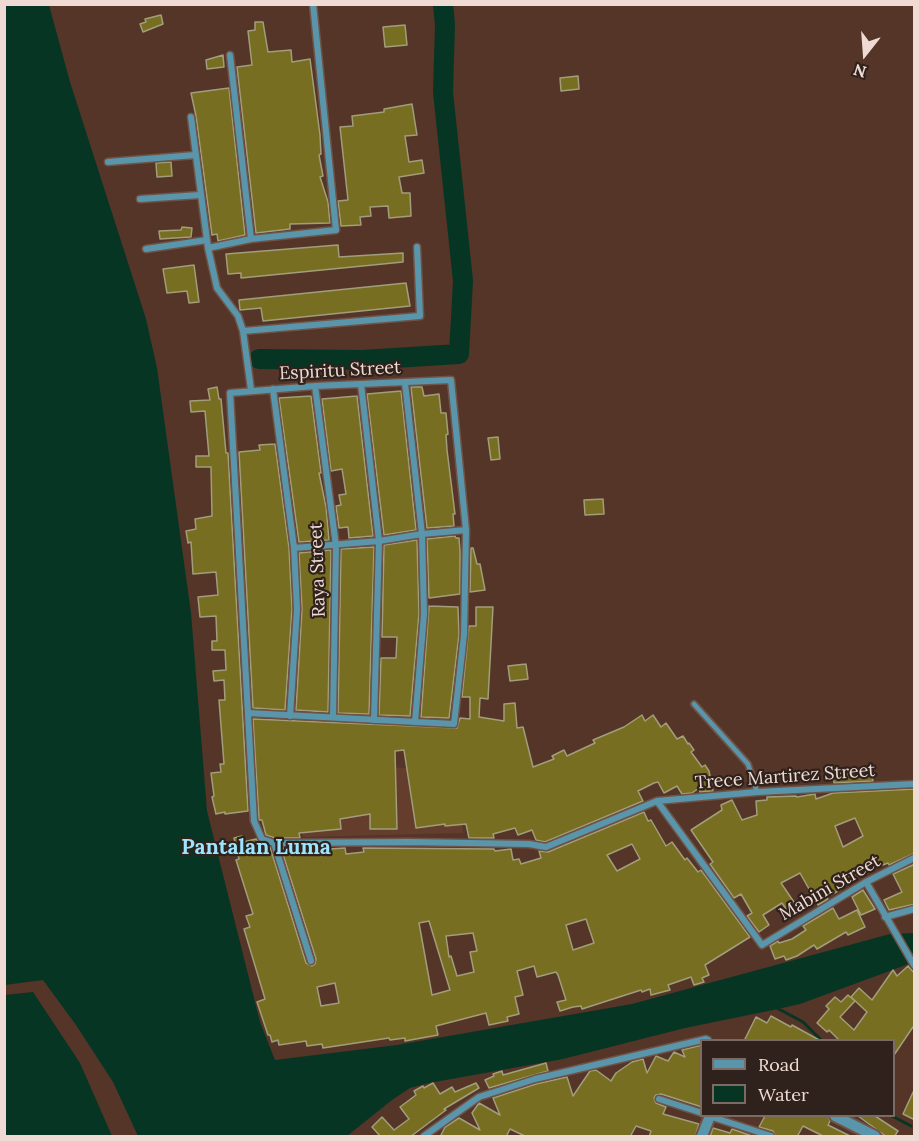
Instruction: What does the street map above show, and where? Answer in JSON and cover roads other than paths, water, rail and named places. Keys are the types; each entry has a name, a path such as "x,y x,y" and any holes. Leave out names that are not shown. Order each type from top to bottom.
{"street":[{"path":"208,248 251,239 336,230 313,4"},
{"path":"230,55 251,239"},
{"path":"191,117 208,248 217,288 238,316 243,331 251,387"},
{"path":"108,162 195,155"},
{"path":"140,199 200,195"},
{"path":"146,249 207,240"},
{"path":"243,331 420,316 417,247"},
{"name":"Espiritu Street","path":"248,713 230,393 251,387 273,389 451,380 466,530"},
{"path":"405,382 422,534 424,614 415,722"},
{"path":"361,384 379,541 374,720"},
{"name":"Raya Street","path":"315,386 336,546 333,717"},
{"path":"273,389 294,549 297,609 290,716"},
{"path":"294,549 466,530 464,635 454,724 248,713 254,821 262,839 274,843 311,961"},
{"name":"Trece Martirez Street","path":"274,843 529,844 546,848 657,801 757,792 915,784"},
{"name":"Mabini Street","path":"657,801 762,945 866,882 915,858"},
{"path":"866,882 915,965"},
{"path":"885,917 915,909"},
{"path":"424,1137 479,1097 535,1079 700,1040"},
{"path":"659,1099 700,1112"},
{"path":"702,1137 710,1117"},
{"path":"713,1117 771,1137"},
{"path":"837,1117 875,1137"}],"lane":[{"path":"694,704 748,764 757,792"}],"water":[{"path":"4,5 49,5 70,82 146,319 157,368 191,613 207,811 260,1022 275,1060 397,1045 632,1004 890,934 914,933 914,962 800,1004 685,1028 563,1059 410,1088 347,1136 138,1136 113,1082 43,980 5,985"},
{"path":"33,992 80,1063 112,1136 5,1136 5,995"}],"waterway":[{"path":"259,359 362,360 459,354 463,281 443,92 445,25 443,4"},
{"path":"777,1008 803,1022 820,1039"},
{"path":"894,1117 911,1126"}],"district":[{"name":"Pantalan Luma","path":"256,848"}]}
